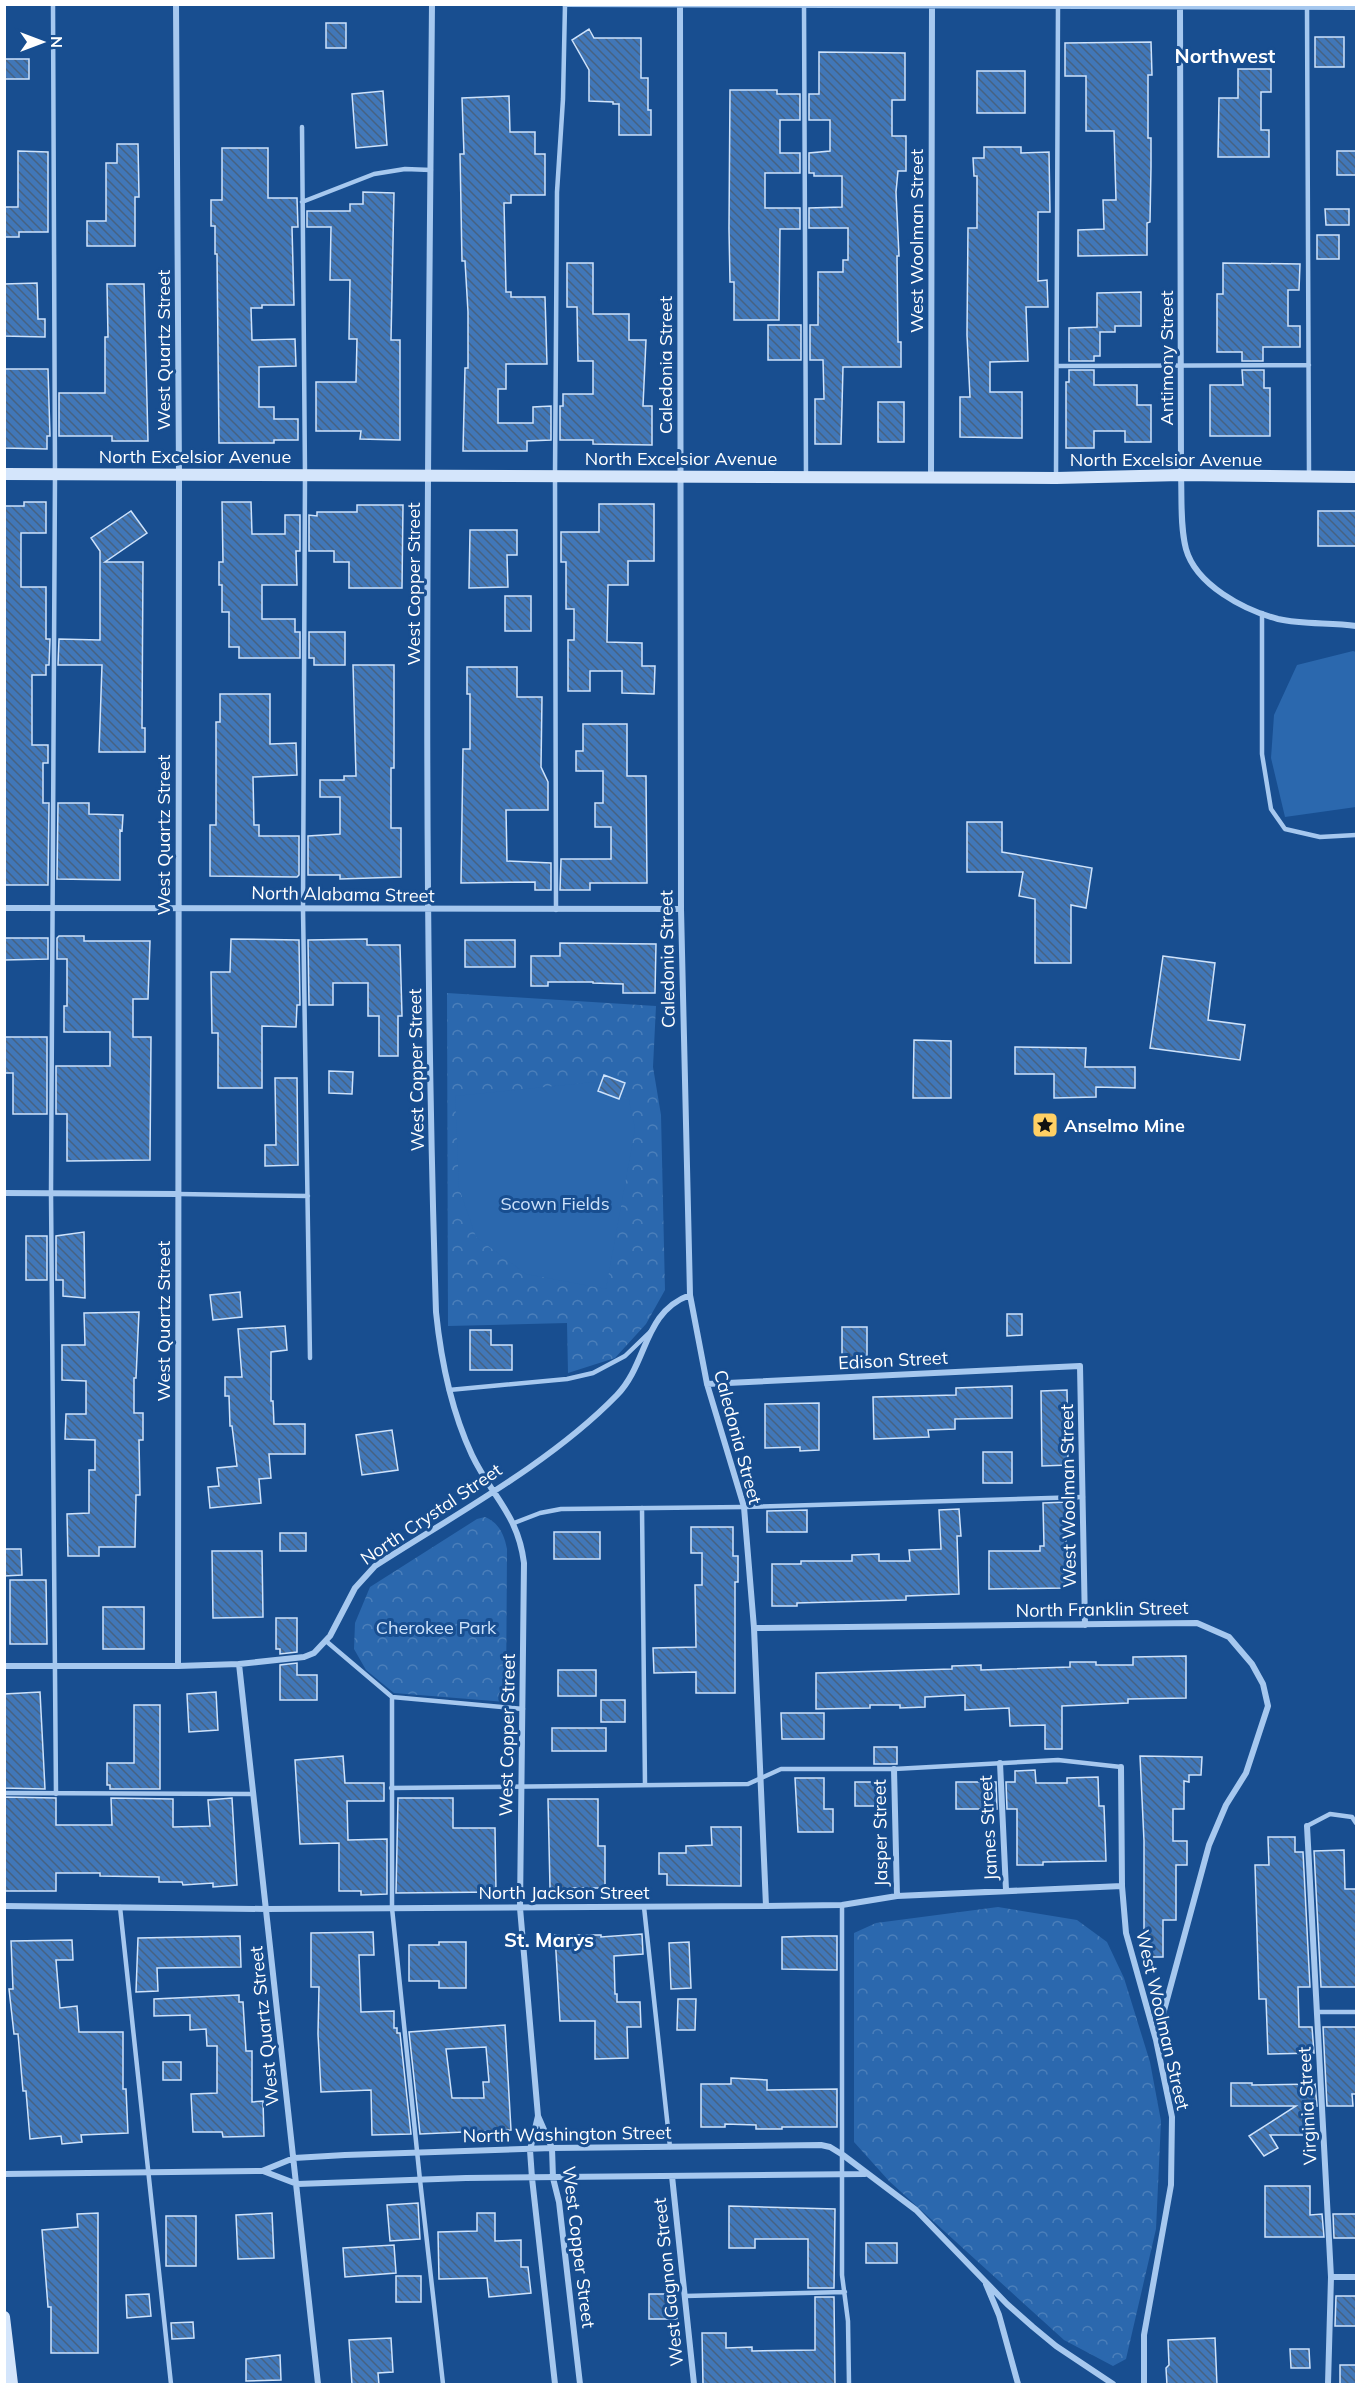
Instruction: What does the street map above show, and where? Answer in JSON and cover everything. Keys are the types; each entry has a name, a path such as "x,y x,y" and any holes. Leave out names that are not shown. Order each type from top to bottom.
{"street":[{"name":"West Quartz Street","path":"176,4 179,475 178,1666"},
{"name":"West Copper Street","path":"432,4 427,475 429,910 436,1312 444,1371 449,1390 472,1455 514,1523 522,1545 524,1563 520,1908 538,2116 530,2150 531,2178 555,2385"},
{"path":"565,5 1356,7"},
{"name":"Caledonia Street","path":"680,5 681,909 690,1295 707,1384 744,1507 754,1628 766,1906"},
{"name":"Antimony Street","path":"1180,5 1181,475 1184,537 1187,552 1208,581 1226,595 1262,613 1278,619 1356,626"},
{"name":"West Woolman Street","path":"931,477 932,6"},
{"name":"North Excelsior Avenue","path":"4,474 1356,477"},
{"name":"North Alabama Street","path":"4,908 681,909"},
{"path":"4,1192 178,1194"},
{"name":"North Crystal Street","path":"4,1666 240,1664 304,1657 314,1653 326,1641 355,1588 375,1566 493,1491 583,1426 617,1395 627,1384 651,1331 665,1309 676,1300 690,1295"},
{"name":"West Woolman Street","path":"1080,1366 1085,1625"},
{"name":"Edison Street","path":"707,1384 1080,1366"},
{"name":"North Franklin Street","path":"754,1628 1197,1623 1229,1637 1252,1664 1263,1684 1268,1706 1246,1773 1226,1805 1209,1845 1156,2040"},
{"name":"West Quartz Street","path":"240,1664 318,2385"},
{"name":"James Street","path":"1000,1764 1006,1890"},
{"name":"West Woolman Street","path":"1121,1767 1122,1887 1126,1933 1156,2040 1172,2117 1168,2215 1144,2335 1144,2385"},
{"name":"Jasper Street","path":"894,1769 897,1896"},
{"name":"Virginia Street","path":"1307,1826 1331,2277 1328,2385"},
{"name":"North Jackson Street","path":"4,1906 266,1909 842,1905 897,1896 1122,1887"},
{"name":"West Copper Street","path":"538,2116 552,2148 580,2385"},
{"name":"North Washington Street","path":"262,2171 294,2158 552,2148 821,2145 830,2147 916,2210 984,2281 1056,2346 1113,2385"},
{"name":"North Washington Street","path":"4,2174 262,2171 297,2184 843,2172 866,2174"},
{"name":"West Gagnon Street","path":"672,2176 694,2385"},
{"path":"1331,2277 1356,2277"},
{"path":"984,2281 999,2315 1018,2385"},
{"path":"4,2317 12,2385"}],"lane":[{"path":"53,4 55,474 51,1193 53,1666 56,1794"},
{"path":"556,910 557,192 563,99 565,5"},
{"path":"804,5 806,476"},
{"path":"1056,478 1058,6"},
{"path":"1307,6 1309,477"},
{"path":"302,127 305,474 303,909 310,1358"},
{"path":"302,202 374,174 405,170 431,170"},
{"path":"1058,366 1309,365"},
{"path":"1262,613 1262,754 1271,809 1284,829 1320,837 1356,835"},
{"path":"178,1194 308,1196"},
{"path":"449,1390 492,1384 567,1379 593,1373 625,1356 651,1331"},
{"path":"514,1523 540,1513 561,1509 744,1507 1083,1497"},
{"path":"642,1508 645,1785"},
{"path":"326,1641 392,1697 523,1709"},
{"path":"392,1697 392,1908 443,2385"},
{"path":"391,1788 748,1784 781,1770 894,1769 1077,1760 1121,1767"},
{"path":"4,1793 253,1794"},
{"path":"1307,1826 1330,1814 1352,1817 1356,1822"},
{"path":"842,1905 843,2275 848,2321 849,2385"},
{"path":"120,1907 171,2385"},
{"path":"644,1907 670,2147"},
{"path":"1317,2012 1356,2012"},
{"path":"684,2296 845,2292"}],"green space":[{"path":"1356,652 1356,807 1285,817 1271,758 1274,715 1297,665"},
{"name":"Scown Fields","path":"447,993 656,1006 653,1067 661,1115 665,1290 646,1324 615,1358 568,1373 567,1323 448,1326"},
{"path":"594,1082 629,1100 635,1129 606,1289 526,1274 476,1237 459,1188 455,1096"},
{"name":"Cherokee Park","path":"485,1517 494,1522 500,1530 507,1549 506,1702 394,1693 366,1670 354,1649 355,1623 370,1587 477,1519"},
{"path":"998,1907 1077,1920 1107,1942 1124,1978 1150,2062 1161,2121 1156,2229 1126,2359 1113,2366 1064,2340 889,2181 854,2142 854,1933 876,1923"}],"building":[{"path":"326,23 346,23 346,48 326,48"},
{"path":"589,29 594,38 641,38 641,78 648,78 651,135 619,135 619,104 589,101 589,70 572,40"},
{"path":"1315,37 1344,37 1344,67 1315,67"},
{"path":"1151,42 1152,75 1148,75 1148,138 1151,138 1150,222 1147,223 1147,255 1078,256 1078,230 1104,229 1103,200 1116,200 1114,131 1086,131 1086,76 1065,76 1065,43"},
{"path":"819,52 905,53 905,100 892,100 892,136 906,136 906,171 898,171 896,192 899,256 897,256 898,342 901,342 901,367 843,367 841,444 815,444 815,399 824,399 823,360 810,360 810,325 818,325 818,272 843,272 843,260 848,260 848,228 809,228 809,208 842,207 842,176 814,176 814,173 809,173 809,153 830,151 830,120 809,120 809,94 819,94"},
{"path":"4,59 29,59 29,79 4,79"},
{"path":"1238,69 1271,69 1271,92 1261,92 1261,130 1269,130 1269,157 1218,157 1219,98 1238,98"},
{"path":"977,71 1025,71 1025,113 977,113"},
{"path":"730,90 777,90 777,94 800,94 800,120 780,120 780,153 800,153 800,173 765,173 765,208 800,208 800,229 780,229 779,320 734,320 734,282 730,282 729,229"},
{"path":"383,91 387,145 356,148 352,94"},
{"path":"509,96 510,132 535,132 535,154 545,154 545,195 511,195 511,203 504,203 506,292 511,292 511,297 545,297 547,364 506,364 506,389 498,389 498,423 533,423 533,407 551,406 551,440 527,441 527,451 463,451 465,368 468,368 468,312 465,261 462,261 460,154 464,154 462,98"},
{"path":"117,144 138,144 139,197 135,197 135,246 87,246 87,221 106,221 106,163 117,163"},
{"path":"984,147 1021,147 1021,153 1049,152 1050,212 1038,212 1038,281 1047,280 1048,307 1026,307 1028,361 990,362 990,392 1022,392 1022,438 960,437 960,397 970,397 967,335 968,228 977,228 977,176 974,176 973,158 984,158"},
{"path":"222,148 268,148 268,198 297,198 298,227 292,227 294,305 262,305 262,308 251,308 252,340 295,339 296,366 259,367 259,407 274,407 274,419 298,419 298,440 274,440 274,443 219,443 217,254 215,254 215,226 211,226 211,200 222,200"},
{"path":"18,151 48,152 48,232 19,232 19,237 4,237 4,207 18,207"},
{"path":"1337,151 1356,151 1356,175 1337,175"},
{"path":"363,192 394,193 391,340 400,340 400,440 360,439 361,431 316,431 316,382 356,382 357,339 349,339 350,280 330,280 331,227 307,227 307,211 350,211 350,204 363,204"},
{"path":"1325,209 1349,209 1349,225 1326,225"},
{"path":"1317,235 1339,235 1339,259 1317,259"},
{"path":"567,263 593,263 593,314 629,314 629,340 646,340 643,406 652,406 652,445 593,444 593,440 560,440 560,406 563,406 563,394 593,394 593,361 578,361 577,307 567,307"},
{"path":"1223,263 1300,264 1299,290 1288,290 1288,326 1300,326 1300,347 1263,347 1263,361 1242,361 1242,352 1217,352 1217,294 1223,294"},
{"path":"37,283 38,319 45,319 45,337 4,336 4,284"},
{"path":"107,284 144,284 148,441 112,441 112,436 59,436 59,393 105,393 105,337 108,337"},
{"path":"1141,292 1141,326 1115,326 1115,332 1100,332 1100,356 1094,356 1094,361 1069,361 1069,328 1097,327 1097,293"},
{"path":"768,325 801,325 801,360 768,360"},
{"path":"4,369 48,369 50,436 47,436 47,449 4,448"},
{"path":"1069,370 1094,370 1094,385 1137,385 1137,405 1151,405 1151,442 1125,442 1125,431 1094,431 1094,448 1066,448 1066,382 1069,382"},
{"path":"1242,370 1264,370 1264,388 1270,388 1270,436 1210,436 1210,385 1243,385"},
{"path":"878,402 904,402 904,442 878,442"},
{"path":"24,502 46,502 46,533 21,533 21,587 46,587 46,639 50,639 49,665 46,665 46,675 32,675 32,745 48,745 48,763 43,763 43,803 49,803 48,885 4,885 4,506 24,506"},
{"path":"222,502 251,502 252,534 285,534 285,515 300,515 300,551 296,551 297,585 262,585 262,619 295,619 295,632 300,632 300,658 239,658 239,647 229,647 229,612 222,612 222,585 219,585 219,562 223,562"},
{"path":"599,504 654,504 654,561 628,561 628,585 608,585 607,642 642,643 642,666 655,666 654,694 622,693 622,671 590,671 590,691 568,691 568,640 574,640 574,609 566,609 566,562 561,562 561,532 599,532"},
{"path":"357,505 403,505 402,588 349,588 349,562 334,562 334,551 309,551 309,515 317,516 317,512 357,512"},
{"path":"131,511 147,533 105,562 143,562 142,728 145,728 145,752 99,752 102,665 58,665 59,639 100,640 100,551 91,538"},
{"path":"1318,511 1356,511 1356,546 1318,546"},
{"path":"470,530 517,530 517,555 507,555 508,587 469,588"},
{"path":"505,596 531,596 531,631 505,631"},
{"path":"309,632 345,632 345,665 314,665 314,658 309,658"},
{"path":"353,665 394,665 394,768 391,768 391,828 401,828 401,877 340,879 340,875 308,875 308,836 340,834 340,797 320,797 320,780 344,780 344,776 356,776"},
{"path":"467,667 517,667 517,697 542,697 541,767 548,782 548,810 506,810 507,861 551,863 551,890 535,890 535,882 461,883 463,749 470,749 470,694 467,694"},
{"path":"220,694 270,694 270,744 296,743 297,775 253,777 254,825 259,825 259,836 299,836 299,875 297,877 210,876 210,825 216,825 216,722 220,722"},
{"path":"583,724 627,724 627,776 646,776 647,883 590,883 590,890 560,890 561,859 611,859 611,827 595,827 595,803 603,803 603,771 576,771 576,751 583,751"},
{"path":"58,803 89,803 89,814 123,815 122,831 120,830 120,880 57,879"},
{"path":"967,822 1002,822 1002,852 1092,868 1086,908 1071,905 1071,963 1035,963 1035,899 1019,896 1023,872 967,872"},
{"path":"59,936 84,936 84,941 150,941 148,999 133,999 133,1037 151,1037 150,1160 67,1161 67,1114 56,1114 56,1066 110,1066 110,1032 64,1032 64,1006 67,1006 67,959 57,959 57,938"},
{"path":"4,938 48,938 48,959 4,960"},
{"path":"231,939 299,940 300,1005 297,1005 296,1027 262,1026 262,1088 218,1088 218,1033 212,1033 211,972 230,972"},
{"path":"367,939 367,945 400,945 402,1016 398,1016 398,1056 379,1056 379,1016 368,1016 368,983 333,983 333,1005 309,1005 308,940"},
{"path":"465,940 515,940 515,967 465,967"},
{"path":"560,943 656,944 655,993 623,993 623,984 593,982 548,982 548,986 531,986 531,956 560,956"},
{"path":"1163,956 1215,963 1208,1020 1245,1025 1240,1060 1150,1048"},
{"path":"4,1037 47,1037 47,1114 13,1114 13,1073 4,1073"},
{"path":"914,1040 951,1041 951,1098 913,1098"},
{"path":"1015,1047 1086,1048 1085,1067 1135,1067 1135,1088 1096,1087 1096,1097 1054,1098 1054,1074 1015,1074"},
{"path":"329,1071 353,1072 352,1094 329,1093"},
{"path":"604,1075 625,1083 619,1099 598,1091"},
{"path":"275,1078 297,1078 298,1165 265,1166 265,1145 276,1145"},
{"path":"84,1232 85,1298 63,1296 63,1280 56,1280 56,1236"},
{"path":"26,1236 47,1236 47,1280 26,1280"},
{"path":"240,1292 242,1317 213,1320 210,1295"},
{"path":"139,1312 134,1413 143,1413 143,1440 139,1440 140,1495 136,1495 135,1547 99,1547 99,1556 68,1556 67,1514 89,1513 89,1470 95,1470 95,1440 65,1439 66,1414 86,1414 86,1381 62,1380 62,1345 85,1345 84,1313"},
{"path":"1007,1314 1022,1314 1022,1335 1007,1336"},
{"path":"285,1326 287,1350 271,1352 271,1401 273,1401 274,1424 305,1424 305,1454 269,1454 271,1478 259,1479 261,1503 210,1508 208,1487 219,1486 217,1468 237,1466 232,1426 230,1426 229,1396 225,1396 225,1377 242,1377 238,1329"},
{"path":"842,1327 867,1327 867,1361 842,1361"},
{"path":"470,1330 491,1330 491,1345 512,1345 512,1370 470,1370"},
{"path":"1012,1386 1012,1418 955,1419 955,1429 928,1430 929,1437 874,1439 873,1397 956,1395 956,1388"},
{"path":"1067,1390 1068,1465 1042,1466 1041,1391"},
{"path":"819,1403 819,1450 800,1451 800,1447 765,1448 765,1404"},
{"path":"392,1430 398,1470 362,1475 356,1435"},
{"path":"983,1452 1012,1452 1012,1483 983,1483"},
{"path":"1067,1502 1065,1588 989,1589 989,1551 1040,1551 1040,1546 1044,1546 1043,1503"},
{"path":"959,1509 961,1536 957,1536 959,1594 906,1596 906,1600 797,1603 797,1606 772,1606 772,1564 801,1564 801,1561 852,1561 852,1555 879,1554 879,1561 910,1561 909,1550 941,1549 939,1510"},
{"path":"807,1510 807,1532 767,1532 767,1511"},
{"path":"691,1527 733,1527 733,1556 738,1556 738,1582 735,1582 735,1693 696,1693 696,1672 654,1673 653,1648 696,1647 695,1585 702,1585 702,1553 691,1553"},
{"path":"554,1532 600,1532 600,1559 554,1559"},
{"path":"280,1533 306,1533 306,1551 280,1551"},
{"path":"4,1549 21,1549 22,1575 4,1576"},
{"path":"212,1551 262,1551 263,1617 213,1618"},
{"path":"10,1580 46,1580 47,1644 10,1644"},
{"path":"103,1607 144,1607 144,1649 103,1649"},
{"path":"276,1618 297,1618 297,1652 280,1654 280,1649 276,1649"},
{"path":"1186,1656 1186,1698 1128,1699 1128,1703 1062,1706 1062,1749 1045,1749 1045,1725 1010,1726 1009,1708 965,1710 965,1695 925,1697 925,1707 900,1708 900,1705 870,1705 870,1708 816,1709 816,1673 952,1669 952,1666 981,1665 981,1670 1070,1667 1070,1662 1133,1665 1133,1657"},
{"path":"297,1663 297,1675 317,1675 317,1700 280,1700 280,1665"},
{"path":"558,1670 596,1670 596,1696 558,1696"},
{"path":"40,1692 45,1789 4,1788 4,1694"},
{"path":"216,1692 218,1730 189,1732 187,1694"},
{"path":"601,1700 625,1700 625,1722 601,1722"},
{"path":"134,1705 160,1705 160,1789 110,1789 110,1785 107,1785 107,1763 134,1763"},
{"path":"781,1713 824,1713 824,1739 782,1739"},
{"path":"552,1728 606,1728 606,1751 552,1751"},
{"path":"874,1747 897,1747 897,1764 874,1764"},
{"path":"343,1756 345,1783 384,1783 384,1801 347,1801 348,1840 387,1839 387,1894 361,1895 361,1891 339,1891 339,1843 300,1844 295,1760"},
{"path":"1140,1756 1202,1757 1201,1775 1189,1775 1189,1782 1184,1781 1184,1809 1173,1809 1173,1841 1187,1841 1187,1865 1176,1865 1176,1920 1163,1920 1163,1957 1142,1957 1144,1841"},
{"path":"1035,1770 1036,1783 1067,1783 1067,1778 1098,1777 1099,1806 1104,1806 1106,1861 1043,1862 1043,1865 1017,1865 1017,1809 1007,1809 1006,1782 1015,1782 1015,1771"},
{"path":"795,1778 824,1778 824,1809 833,1809 833,1832 798,1832"},
{"path":"855,1782 882,1782 882,1806 855,1806"},
{"path":"956,1782 996,1782 997,1809 956,1809"},
{"path":"4,1797 56,1798 56,1825 112,1825 111,1798 173,1799 173,1827 210,1826 208,1800 232,1798 237,1885 213,1887 213,1883 183,1885 182,1882 159,1882 159,1877 56,1873 56,1891 4,1891"},
{"path":"398,1798 453,1798 453,1828 495,1828 496,1892 396,1893"},
{"path":"548,1799 598,1799 598,1846 605,1846 605,1888 550,1888"},
{"path":"711,1827 741,1827 741,1886 667,1885 667,1874 659,1874 659,1853 686,1853 686,1846 712,1845"},
{"path":"1268,1837 1295,1837 1295,1852 1303,1852 1310,1987 1298,1987 1299,2027 1312,2027 1314,2053 1268,2054 1266,1999 1259,1999 1255,1865 1269,1865"},
{"path":"1344,1850 1345,1889 1356,1889 1356,1987 1321,1987 1314,1851"},
{"path":"373,1932 374,1955 359,1955 361,2012 394,2011 394,2028 397,2028 397,2033 400,2033 411,2134 372,2135 371,2090 321,2092 318,2034 319,1987 311,1987 311,1933"},
{"path":"642,1934 643,1954 614,1956 617,2002 640,2002 641,2027 627,2027 628,2058 595,2059 595,2021 560,2021 555,1935 601,1935 601,1937"},
{"path":"240,1936 241,1967 157,1968 158,1991 136,1992 138,1938"},
{"path":"837,1936 837,1970 782,1969 782,1937"},
{"path":"72,1940 73,1960 56,1960 60,2008 77,2006 79,2032 123,2032 123,2089 126,2089 128,2133 81,2135 82,2142 62,2144 61,2136 30,2139 26,2091 23,2091 18,2034 14,2034 9,1989 13,1989 11,1941"},
{"path":"439,1942 466,1942 466,1988 439,1988 439,1981 409,1981 409,1945 439,1945"},
{"path":"689,1942 691,1988 671,1989 669,1943"},
{"path":"239,1995 239,2002 243,2002 246,2051 252,2051 252,2102 263,2101 264,2136 223,2137 222,2132 193,2132 191,2094 217,2093 217,2046 207,2046 206,2029 190,2030 190,2015 154,2016 154,1999"},
{"path":"678,1999 696,1999 695,2030 677,2030"},
{"path":"505,2025 511,2130 420,2134 409,2032","holes":["486,2047 489,2082 483,2082 484,2098 452,2098 446,2049"]},
{"path":"1323,2027 1356,2027 1356,2094 1352,2094 1353,2106 1327,2106"},
{"path":"163,2062 181,2062 181,2080 163,2080"},
{"path":"731,2078 767,2080 767,2090 837,2089 837,2127 756,2129 756,2125 725,2124 725,2127 701,2127 701,2084 731,2084"},
{"path":"1231,2083 1315,2084 1317,2106 1310,2107 1311,2135 1270,2135 1278,2148 1264,2156 1249,2136 1296,2106 1231,2106"},
{"path":"1265,2186 1310,2186 1310,2215 1322,2214 1324,2237 1265,2237"},
{"path":"418,2203 420,2239 390,2241 387,2205"},
{"path":"729,2206 835,2209 834,2288 808,2288 808,2239 755,2239 755,2248 729,2248"},
{"path":"98,2213 98,2353 51,2353 51,2307 48,2307 42,2230 78,2227 77,2214"},
{"path":"272,2213 274,2258 238,2259 236,2215"},
{"path":"477,2213 495,2213 495,2241 521,2240 521,2267 528,2267 531,2293 489,2297 487,2278 439,2279 438,2232 477,2231"},
{"path":"1333,2214 1356,2214 1356,2238 1334,2238"},
{"path":"166,2216 196,2216 196,2266 166,2266"},
{"path":"866,2243 897,2243 897,2263 866,2263"},
{"path":"394,2245 396,2273 345,2277 343,2248"},
{"path":"396,2276 421,2276 421,2302 396,2302"},
{"path":"149,2294 151,2316 127,2318 126,2295"},
{"path":"649,2294 677,2294 677,2319 649,2319"},
{"path":"1336,2296 1356,2296 1356,2326 1335,2326"},
{"path":"815,2297 834,2297 835,2385 703,2385 702,2333 726,2333 726,2348 752,2347 752,2351 815,2350"},
{"path":"193,2322 194,2338 172,2339 171,2323"},
{"path":"391,2338 393,2372 378,2373 379,2385 352,2385 349,2340"},
{"path":"1215,2338 1217,2385 1167,2385 1168,2340"},
{"path":"1290,2349 1309,2349 1310,2368 1291,2368"},
{"path":"280,2355 281,2380 246,2381 246,2359"},
{"path":"1340,2365 1356,2365 1356,2385 1340,2385"}],"place":[{"name":"Anselmo Mine","path":"1045,1125"}],"district":[{"name":"Northwest","path":"1225,55"},
{"name":"St. Marys","path":"549,1939"}]}
